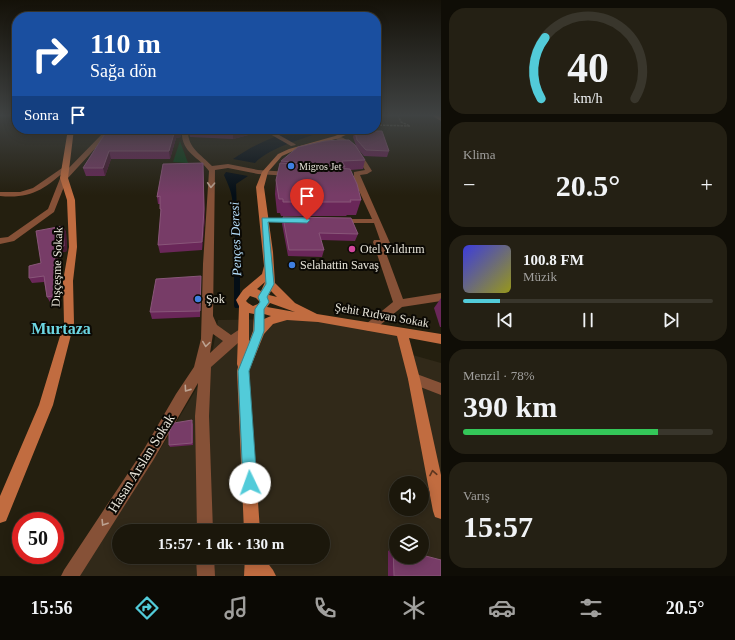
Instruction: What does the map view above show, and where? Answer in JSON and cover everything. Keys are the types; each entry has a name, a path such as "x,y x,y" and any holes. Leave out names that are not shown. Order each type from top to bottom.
{"street":[{"name":"Dışçeşme Sokak","path":"0,515 46,406 69,323 68,281 73,247 71,200 65,173 69,142"},
{"path":"0,194 16,196 30,193 45,185 65,173 97,142"},
{"path":"187,142 196,157 211,168 228,166 264,172 301,175"},
{"path":"288,142 293,145"},
{"path":"289,311 270,284 260,187 264,172 280,155 291,150 320,142"},
{"path":"344,142 360,154 369,172 356,173 386,243 377,242 399,303"},
{"name":"Hasan Arslan Sokak","path":"205,524 202,367 206,346 208,317 208,257 211,168"},
{"path":"0,241 11,239 51,210 65,173"},
{"path":"337,178 358,180"},
{"path":"264,220 302,220"},
{"path":"332,221 377,221"},
{"path":"252,524 243,371 244,306 241,300 266,275 268,266"},
{"path":"243,371 259,331 261,303 270,284"},
{"path":"247,293 257,293 261,303"},
{"path":"370,326 399,303 441,297"},
{"path":"244,306 252,310 261,303"},
{"name":"Şehit Rıdvan Sokak","path":"261,303 318,318 441,338"},
{"name":"Şehit Rıdvan Sokak","path":"259,331 269,322 289,311"},
{"path":"208,317 213,328 231,341"},
{"name":"Hasan Arslan Sokak","path":"70,576 149,454 181,398 202,367 243,332"},
{"path":"402,332 414,379 441,511"},
{"path":"414,379 441,389"},
{"path":"206,564 206,576"},
{"path":"253,576 254,564"},
{"path":"258,564 267,576"}],"shaded area":[{"path":"318,319 401,334 409,354 441,363 441,576 67,576 158,453 210,366 218,320"}],"green space":[{"path":"180,142 180,142 188,163 173,162"}],"water":[{"path":"262,142 294,142 270,152 255,163 233,159"},
{"path":"226,172 248,176 236,184 238,244 241,269 244,276 232,277 235,248 235,227 231,195 224,175"}],"building":[{"path":"100,142 172,142 169,151 109,151 103,168 83,168"},
{"path":"321,142 351,142 365,160 342,161 345,167 281,161 298,147"},
{"path":"359,142 386,142 389,151 366,150"},
{"path":"203,163 204,209 202,242 158,245 161,209 160,196 157,197 163,164"},
{"path":"280,163 350,169 357,184 361,200 350,200 351,202 283,202 283,199 279,199 276,180"},
{"path":"283,217 351,218 358,234 319,233 324,250 289,250"},
{"path":"63,226 64,246 54,249 58,295 47,297 44,276 29,278 29,266 41,263 36,231"},
{"path":"201,276 200,311 150,312 156,279"},
{"path":"192,420 192,443 169,445 169,432 174,423"},
{"path":"429,557 441,560 441,576 394,576 394,564 429,564"}],"waterway":[{"name":"Pençes Deresi","path":"237,270 237,306"}],"place":[{"name":"Migros Jet","path":"291,166"},
{"name":"Otel Yıldırım","path":"352,249"},
{"name":"Selahattin Savaş","path":"292,265"},
{"name":"Şok","path":"198,299"}],"district":[{"name":"Murtaza","path":"61,328"}],"route":[{"path":"250,483 243,371 259,331 259,309 264,305 263,297 270,284 264,220 307,220"}]}
